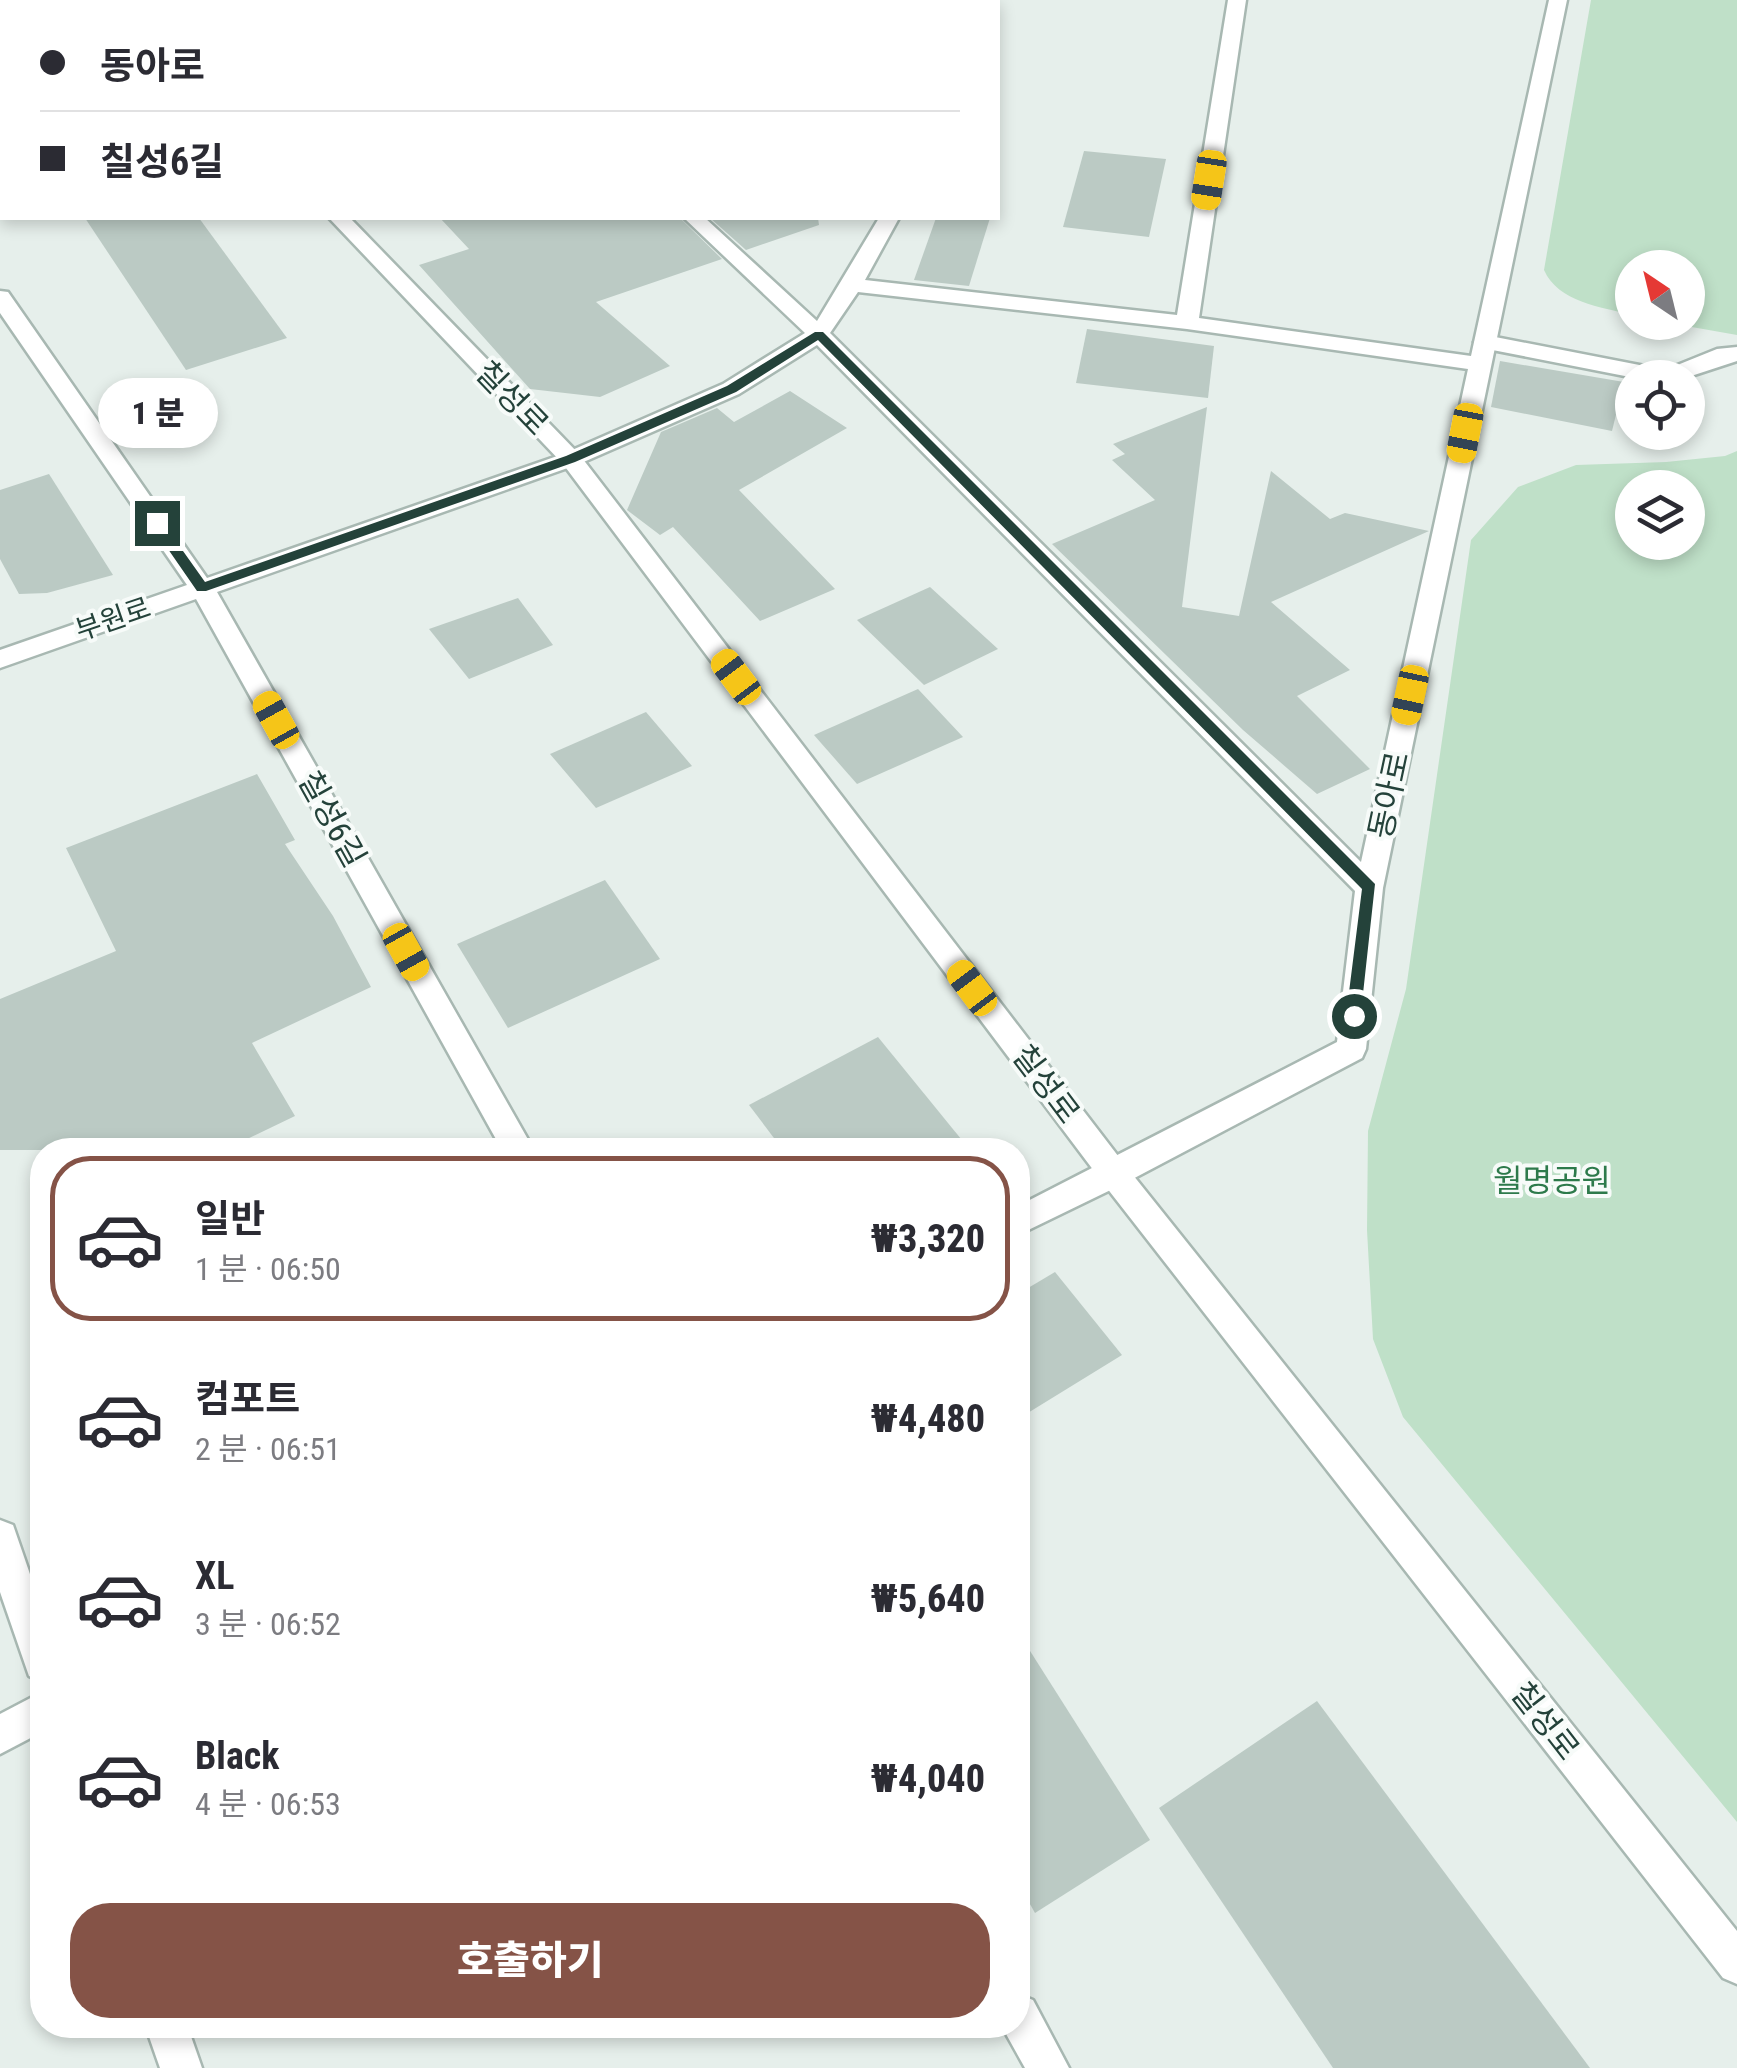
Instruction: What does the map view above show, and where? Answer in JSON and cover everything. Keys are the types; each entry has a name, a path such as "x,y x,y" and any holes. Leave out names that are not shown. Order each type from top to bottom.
{"street":[{"path":"1187,323 1237,0"},
{"name":"동아로","path":"1030,1214 1351,1049 1370,888 1558,0"},
{"name":"칠성로","path":"341,220 571,459 1114,1174 1737,1964"},
{"path":"696,220 819,334 1370,888"},
{"name":"부원로","path":"0,658 571,459 731,389 819,334 852,285 887,220"},
{"path":"852,285 1482,353 1667,377 1725,354 1737,354"},
{"name":"칠성6길","path":"0,297 202,588 511,1138"},
{"path":"0,1538 30,1627"},
{"path":"0,1735 30,1718"},
{"path":"1030,2036 1048,2068"},
{"path":"171,2038 181,2068"}],"green space":[{"path":"1591,0 1737,0 1737,335 1705,329 1705,250 1615,250 1615,311 1570,296 1544,270"},
{"name":"월명공원","path":"1737,451 1737,1822 1403,1417 1373,1339 1367,1230 1368,1131 1406,989 1471,540 1518,487 1576,465 1725,456"}],"building":[{"path":"1084,151 1166,159 1149,237 1063,227"},
{"path":"86,220 200,220 287,338 186,370"},
{"path":"442,220 682,220 722,259 596,302 670,366 600,397 530,389 419,265 469,249"},
{"path":"712,220 818,220 819,225 746,250"},
{"path":"935,220 989,220 969,286 914,280"},
{"path":"1087,329 1214,346 1208,398 1076,383"},
{"path":"1500,361 1615,380 1612,431 1491,407"},
{"path":"790,391 847,428 739,490 835,589 760,621 673,527 660,535 627,510 661,432 717,408 734,422"},
{"path":"1207,407 1182,607 1239,616 1271,471 1330,519 1345,513 1429,531 1271,602 1350,670 1297,696 1370,769 1317,794 1243,730 1052,544 1155,500 1112,460 1125,454 1113,444"},
{"path":"49,474 113,575 47,593 19,594 0,559 0,490"},
{"path":"930,587 998,649 924,685 857,620"},
{"path":"518,598 553,645 469,679 429,629"},
{"path":"918,689 963,737 857,784 814,735"},
{"path":"646,712 692,766 596,808 550,754"},
{"path":"257,774 295,840 285,844 333,916 371,987 252,1043 295,1116 249,1138 30,1138 30,1150 0,1150 0,999 116,951 66,848"},
{"path":"605,880 660,959 508,1028 457,944"},
{"path":"878,1037 960,1138 774,1138 749,1105"},
{"path":"1055,1272 1122,1355 1030,1412 1030,1287"},
{"path":"1030,1651 1150,1840 1035,1913 1030,1904"},
{"path":"1317,1701 1590,2068 1333,2068 1159,1808"}],"route":[{"path":"157,523 202,588 571,459 731,389 819,334 1370,888 1354,1016"}]}
